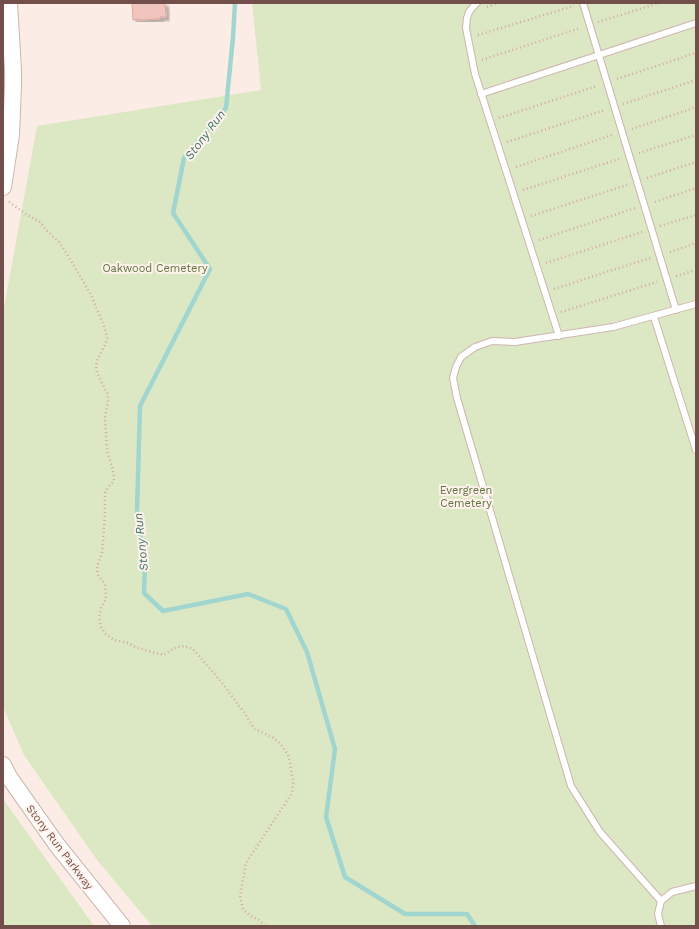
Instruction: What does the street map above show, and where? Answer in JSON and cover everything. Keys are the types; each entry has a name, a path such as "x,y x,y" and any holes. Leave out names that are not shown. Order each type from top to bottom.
{"street":[{"path":"3,187 11,135 11,87 13,70 9,3"},
{"name":"Stony Run Parkway","path":"3,765 57,845 122,926"}],"lane":[{"path":"477,3 467,18 466,28 472,63 559,336"},
{"path":"583,3 676,310"},
{"path":"481,94 696,23"},
{"path":"661,900 600,832 571,786 453,378 461,357 475,347 492,341 515,342 613,327 654,317 696,304"},
{"path":"654,317 696,450"},
{"path":"661,926 658,914 661,900 672,892 696,886"}],"path":[{"path":"468,38 583,3"},
{"path":"472,63 659,3"},
{"path":"490,121 696,53"},
{"path":"497,145 696,80"},
{"path":"506,170 696,108"},
{"path":"513,194 696,135"},
{"path":"522,220 696,162"},
{"path":"529,243 696,188"},
{"path":"9,202 40,222 59,242 91,295 104,326 107,338 96,366 97,372 108,395 105,417 107,451 113,470 114,481 105,493 102,553 96,570 105,584 106,599 101,608 99,618 101,627 106,634 114,640 164,655 174,648 185,646 193,649 223,684 255,729 272,737 280,743 288,755 294,784 292,793 246,863 240,896 243,909 265,926"},
{"path":"537,266 696,215"},
{"path":"545,292 696,244"},
{"path":"552,315 696,270"}],"green space":[{"name":"Evergreen Cemetery","path":"252,3 696,3 696,926 152,926 97,860 24,755 3,707 3,313 37,126 261,90"},
{"path":"3,799 94,926 3,926"}],"building":[{"path":"132,3 165,3 166,17 160,17 160,19 133,20"}],"waterway":[{"name":"Stony Run","path":"235,3 226,108 184,158 173,213 210,269 140,406 137,512 145,567 144,593 163,611 248,594 286,609 307,652 335,749 326,817 345,877 405,914 467,914 475,926"}],"park label":[{"name":"Oakwood Cemetery","path":"155,268"}]}
